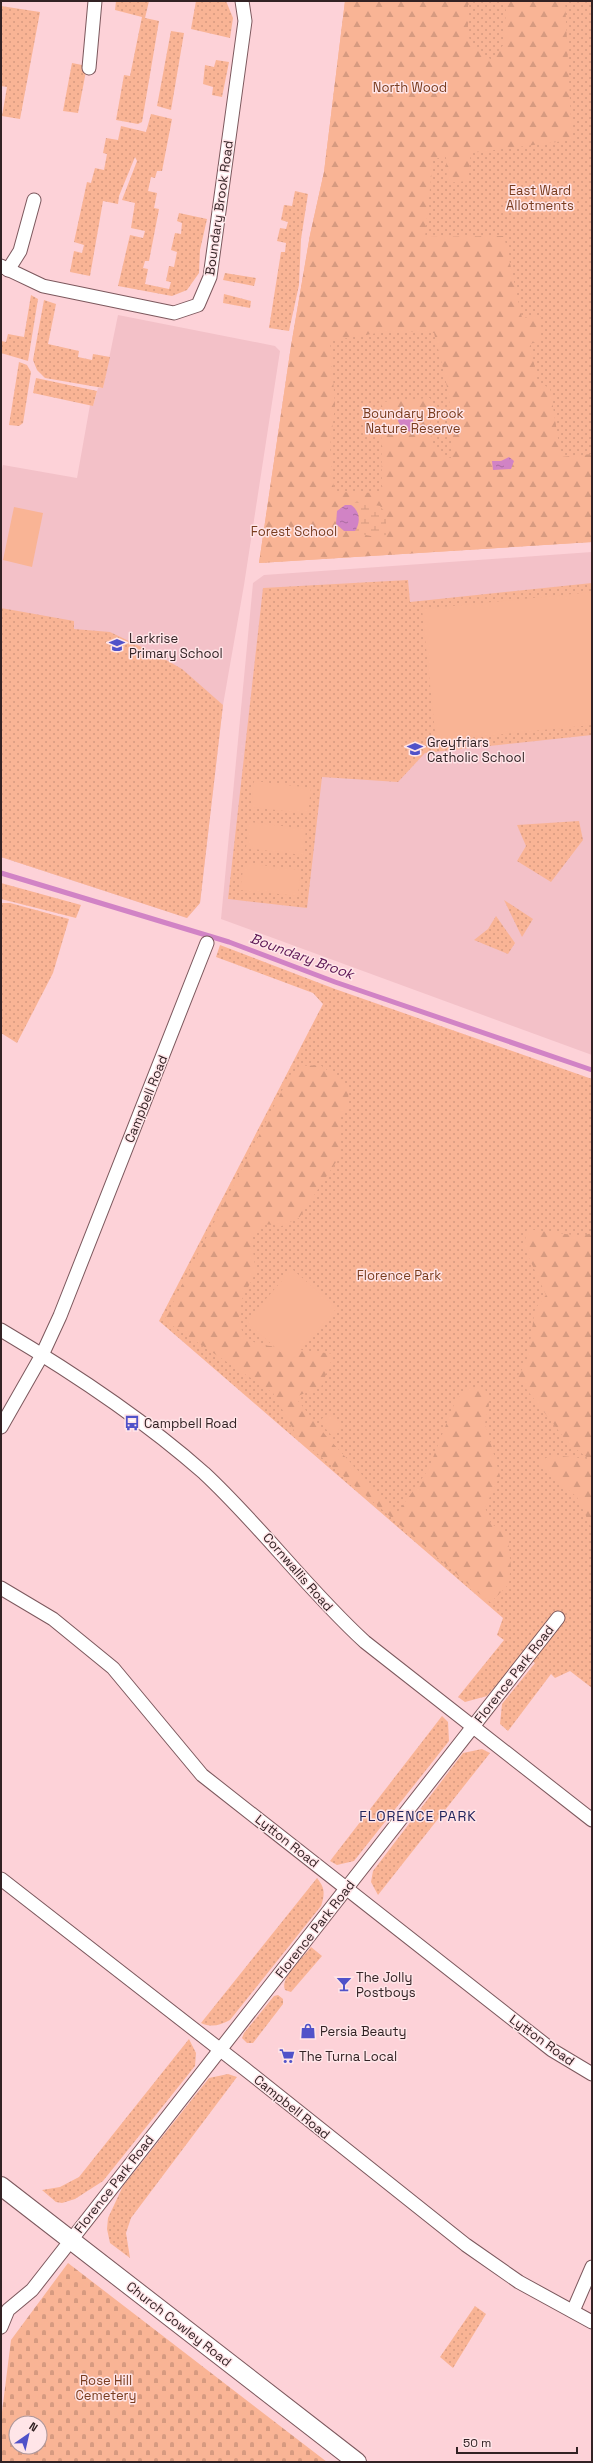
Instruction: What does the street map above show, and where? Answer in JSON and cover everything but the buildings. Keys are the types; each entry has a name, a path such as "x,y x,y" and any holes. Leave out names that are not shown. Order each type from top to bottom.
{"main road":[{"name":"Church Cowley Road","path":"1,2186 357,2462"}],"street":[{"path":"89,68 95,1"},
{"name":"Boundary Brook Road","path":"5,268 43,286 174,313 198,305 211,269 245,21 242,1"},
{"path":"5,268 20,251 34,200"},
{"name":"Campbell Road","path":"1,1427 42,1354 63,1308 207,943"},
{"name":"Cornwallis Road","path":"1,1330 42,1354 146,1424 204,1474 265,1535 331,1611 365,1642 592,1820"},
{"name":"Lytton Road","path":"1,1588 53,1619 113,1668 202,1775 552,2050 592,2074"},
{"name":"Florence Park Road","path":"1,2327 8,2310 32,2290 70,2239 558,1618"},
{"name":"Campbell Road","path":"1,1879 466,2245 519,2282 592,2322"},
{"path":"573,2311 592,2267"}],"shaded area":[{"name":"Larkrise Primary School","path":"118,315 275,346 280,351 244,585 223,705 200,903 187,918 1,857 1,474 3,465 77,478 90,405 93,406 98,388 103,388"},
{"name":"Greyfriars Catholic School","path":"592,552 592,1055 221,919 253,583 264,575"}],"green space":[{"path":"116,1 149,1 145,18 159,21 142,122 138,124 116,120 124,75 130,76 142,17 115,10"},
{"path":"196,1 226,1 233,18 230,38 191,29"},
{"name":"Boundary Brook Nature Reserve","path":"345,1 592,1 592,542 259,563 291,346 310,235 324,172"},
{"name":"Boundary Brook Nature Reserve","path":"345,1 473,1 468,5 469,38 471,43 482,54 492,60 504,44 506,10 500,1 565,1 572,140 471,153 467,181 447,183 446,157 433,159 425,237 504,236 522,318 541,316 539,341 530,344 538,383 550,388 561,457 592,454 592,542 259,563 291,346 310,235 324,172","holes":["389,331 434,333 446,380 451,411 451,458 442,455 436,450 433,443 431,434 430,398 381,402 382,493 334,492 330,447 335,405 330,341"]},
{"path":"1,6 40,12 20,119 2,116 7,87 1,86"},
{"path":"171,31 184,33 171,110 157,106"},
{"path":"216,60 229,62 222,97 212,95 213,87 203,84 205,65 214,67"},
{"path":"72,63 87,66 78,113 63,111"},
{"path":"151,114 172,119 162,171 157,171 155,178 151,177 148,191 157,193 154,208 159,209 149,261 145,261 143,268 148,269 145,284 169,289 171,282 166,281 169,266 174,267 177,252 171,250 175,233 181,234 182,223 177,221 179,213 207,219 200,250 199,273 187,290 172,296 118,286 130,235 143,238 145,231 131,228 135,203 122,200 137,161 135,157 119,196 118,204 103,201 90,276 70,272 74,251 82,253 84,245 74,242 87,182 91,183 95,168 104,170 107,154 103,153 106,138 118,140 121,126 146,132"},
{"path":"295,191 308,194 301,239 299,285 289,331 269,328 281,252 285,252 286,243 277,241 280,228 286,229 288,222 281,220 284,205 292,206"},
{"path":"225,273 256,278 254,286 223,280"},
{"path":"224,294 251,301 250,308 223,303"},
{"path":"31,295 38,299 28,361 1,353 1,341 6,342 8,334 24,337"},
{"path":"44,300 56,304 48,344 79,351 78,357 92,360 93,354 110,357 103,388 45,378 37,370 33,360"},
{"path":"19,362 27,365 31,372 23,423 19,426 9,425"},
{"path":"36,378 97,391 93,406 33,393"},
{"path":"356,502 380,506 386,513 386,535 371,536 350,532 355,518 351,505"},
{"path":"14,507 43,513 32,567 3,560"},
{"path":"408,580 410,602 592,583 592,735 425,753 398,782 322,777 307,908 228,899 263,588"},
{"path":"592,592 592,725 436,741 422,609"},
{"path":"1,608 74,621 74,629 110,632 152,652 182,669 223,705 200,903 187,918 1,857"},
{"path":"254,781 311,788 308,814 251,807"},
{"path":"579,821 583,840 551,882 517,861 526,846 517,825"},
{"path":"249,822 306,829 303,855 246,848"},
{"path":"244,863 301,870 298,896 240,890"},
{"path":"1,883 81,905 76,918 1,899"},
{"path":"504,900 533,919 522,937"},
{"path":"1,903 10,903 69,919 53,973 17,1043 1,1033"},
{"path":"496,916 515,943 508,954 474,940 488,929"},
{"name":"Florence Park","path":"220,945 335,989 592,1079 592,1688 570,1671 555,1678 551,1674 508,1731 500,1724 502,1704 535,1663 523,1654 487,1696 465,1702 458,1697 504,1640 497,1635 503,1618 159,1321 323,1004 313,993 216,957"},
{"path":"320,1065 349,1086 348,1105 339,1120 340,1156 299,1218 282,1226 264,1224 251,1237 256,1272 239,1305 239,1324 246,1339 262,1345 334,1354 321,1387 295,1397 327,1437 397,1513 428,1470 455,1402 467,1387 485,1388 489,1405 485,1423 500,1476 485,1507 491,1524 507,1532 511,1567 508,1585 490,1603 297,1436 273,1393 164,1320 290,1075 302,1066"},
{"path":"527,1229 581,1236 592,1233 592,1529 577,1497 536,1463 552,1455 589,1459 568,1443 517,1377 527,1362 535,1309 546,1295 524,1247"},
{"path":"292,1269 337,1308 291,1361 246,1322"},
{"path":"330,1412 343,1426 332,1436 319,1421"},
{"path":"442,1716 448,1722 449,1741 354,1861 337,1865 330,1861"},
{"path":"482,1749 490,1753 378,1895 371,1882 373,1871 463,1753"},
{"path":"317,1878 324,1891 321,1906 230,2020 216,2025 201,2023"},
{"path":"311,1947 322,1956 291,1992 285,1990 284,1985 289,1973"},
{"path":"278,1995 283,1999 283,2004 253,2043 247,2043 242,2038 244,2033 274,1996"},
{"path":"189,2039 196,2053 195,2066 103,2181 75,2199 62,2203 56,2202 42,2190 60,2187 79,2177"},
{"path":"228,2074 237,2077 131,2218 126,2233 130,2258 110,2243 107,2229 108,2218 123,2186 209,2078"},
{"name":"Rose Hill Cemetery","path":"68,2263 327,2462 1,2462 1,2420 11,2340"},
{"path":"475,2306 486,2314 453,2368 440,2357"}],"water":[{"path":"404,411 412,417 414,424 412,432 403,430 398,421 399,415"},
{"path":"509,457 514,461 511,469 493,470 492,461 501,461"},
{"path":"345,505 351,505 358,513 359,520 355,531 344,531 336,524 337,511"}],"waterway":[{"name":"Boundary Brook","path":"1,873 229,942 335,982 592,1070"}],"place":[{"name":"Larkrise Primary School","path":"117,645"},
{"name":"Greyfriars Catholic School","path":"415,749"},
{"name":"Campbell Road","path":"132,1423"},
{"name":"The Jolly Postboys","path":"344,1984"},
{"name":"Persia Beauty","path":"308,2031"},
{"name":"The Turna Local","path":"287,2056"}],"district":[{"name":"FLORENCE PARK","path":"418,1816"}],"park label":[{"name":"North Wood","path":"410,87"},
{"name":"East Ward Allotments","path":"540,198"},
{"name":"Forest School","path":"294,531"}]}
